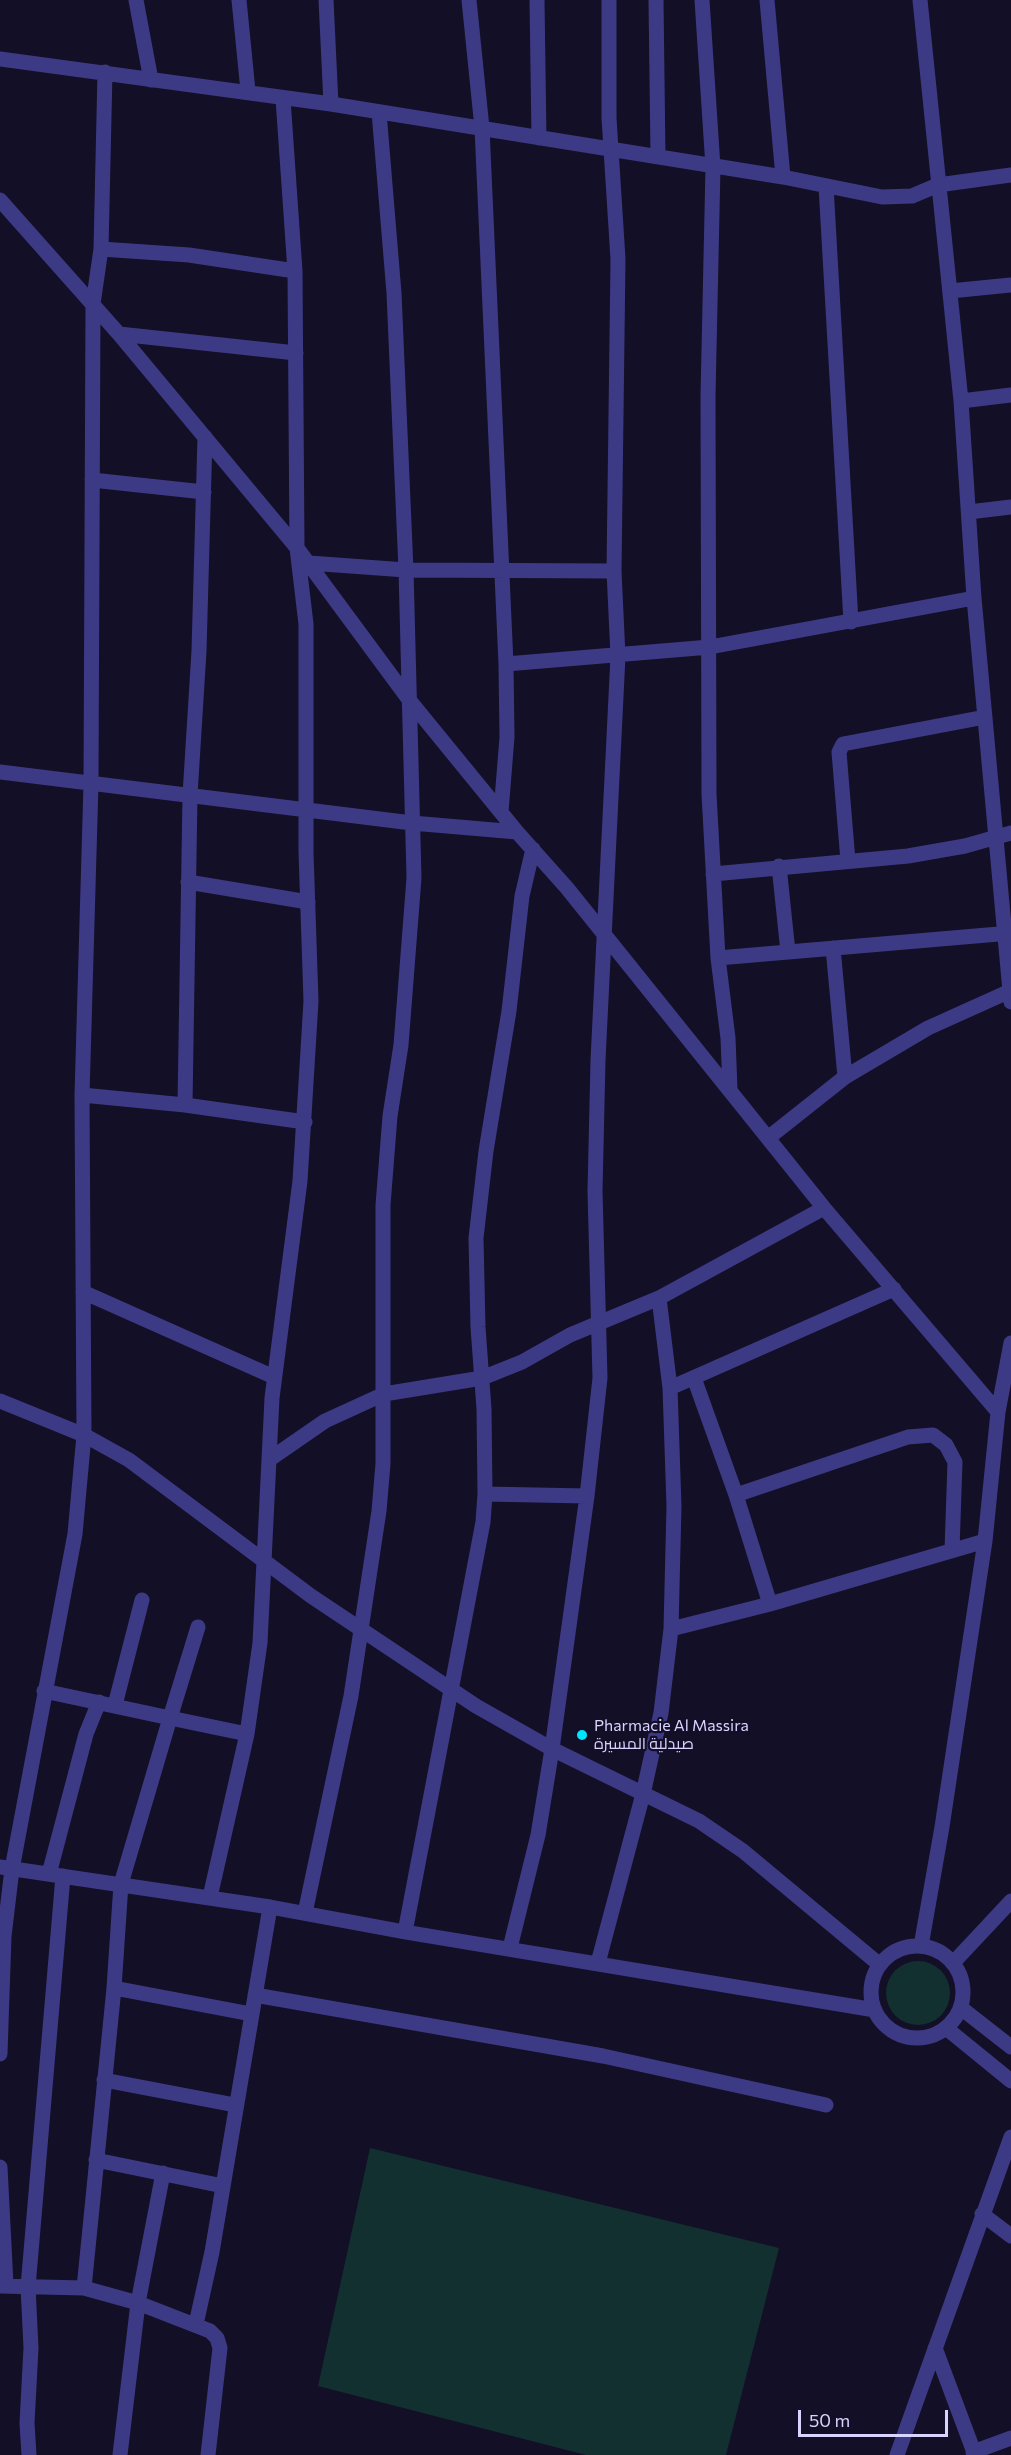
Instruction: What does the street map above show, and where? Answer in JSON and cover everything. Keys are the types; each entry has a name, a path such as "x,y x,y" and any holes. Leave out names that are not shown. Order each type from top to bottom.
{"street":[{"path":"136,0 151,80"},
{"path":"240,0 248,91"},
{"path":"326,0 331,104"},
{"path":"469,0 482,128 506,664 507,737 501,812"},
{"path":"537,0 539,138"},
{"path":"510,1948 537,1835 552,1749 587,1496 600,1378 595,1191 598,1060 606,938 618,656 614,571 618,259 615,191 610,148 609,0"},
{"path":"656,0 658,156"},
{"path":"702,0 713,167 708,420 709,794 718,958 728,1038 730,1089"},
{"path":"767,0 783,177"},
{"path":"768,1138 845,1077 928,1028 1011,996 1008,934 995,839 974,598 961,401 920,0"},
{"path":"0,59 248,91 283,99 331,104 610,148 898,198 912,196 938,185 1011,175"},
{"path":"0,2054 6,1868 75,1534 84,1435 82,1095 91,784 93,304 101,249 105,72"},
{"path":"210,1897 246,1734 260,1643 266,1562 273,1377 300,1181 311,1000 306,810 306,624 297,548 295,271 283,99"},
{"path":"305,1913 339,1757 362,1632 382,1475 383,1205 390,1116 400,1045 411,933 414,878 406,570 394,293 379,112"},
{"path":"826,186 851,622"},
{"path":"0,200 119,334 297,548 410,701 730,1089 824,1208 998,1412"},
{"path":"101,249 189,255 295,271"},
{"path":"950,291 1011,285"},
{"path":"119,334 296,353"},
{"path":"961,401 1011,395"},
{"path":"185,1105 190,795 199,651 204,437"},
{"path":"92,480 204,492"},
{"path":"969,512 1011,507"},
{"path":"309,563 406,570 614,571"},
{"path":"506,664 710,647 974,598"},
{"path":"848,861 838,752 843,744 984,717"},
{"path":"0,771 412,823 517,832"},
{"path":"713,874 778,866 917,855 995,839 1011,833"},
{"path":"405,1932 477,1555 485,1494 476,1249 479,1197 509,1011 522,896 533,849"},
{"path":"778,866 788,952"},
{"path":"188,882 308,902"},
{"path":"718,958 1008,934"},
{"path":"833,948 845,1077"},
{"path":"82,1095 185,1105 305,1122"},
{"path":"270,1459 325,1421 384,1394 482,1378 659,1298 824,1208"},
{"path":"670,1388 894,1289"},
{"path":"83,1292 273,1377"},
{"path":"598,1963 643,1794 661,1713 671,1629 674,1506 670,1388 659,1298"},
{"path":"921,1946 942,1827 985,1541 998,1412 1011,1343"},
{"path":"693,1378 736,1495 770,1604"},
{"path":"0,1401 84,1435 129,1460 169,1487 362,1632 450,1691 552,1749 684,1813 719,1834 804,1900 880,1965"},
{"path":"736,1495 908,1437 933,1435 946,1445 955,1462 952,1550"},
{"path":"485,1494 587,1496"},
{"path":"671,1629 770,1604 985,1541"},
{"path":"116,1705 142,1600"},
{"path":"84,2288 114,1988 121,1884 198,1627"},
{"path":"44,1691 246,1734"},
{"path":"29,2455 27,2423 31,2348 28,2287 56,1875 83,1744 99,1702"},
{"path":"6,1868 210,1897 405,1932 875,2010"},
{"path":"953,1963 1011,1901"},
{"path":"196,2324 223,2186 270,1907"},
{"path":"921,1946 943,1954 953,1963 961,1977 964,1993 961,2008 946,2028 934,2035 920,2038 906,2037 893,2032 882,2022 871,1996 873,1980 880,1965 890,1955 902,1948 921,1946"},
{"path":"114,1988 251,2014"},
{"path":"255,1995 603,2056 826,2105"},
{"path":"961,2008 1011,2047"},
{"path":"946,2028 1011,2081"},
{"path":"104,2080 235,2105"},
{"path":"897,2455 1011,2137"},
{"path":"96,2160 223,2186"},
{"path":"0,2168 3,2285 84,2288 138,2303 196,2324 210,2331 217,2338 220,2348 208,2455"},
{"path":"120,2455 138,2303 163,2173"},
{"path":"982,2214 1011,2236"},
{"path":"935,2348 974,2454 1011,2438"}],"green space":[{"path":"918,1961 930,1963 941,1970 948,1981 950,1993 948,2005 941,2016 930,2023 918,2025 906,2023 895,2016 888,2005 886,1993 888,1981 895,1970 906,1963"},
{"path":"370,2148 779,2248 726,2455 586,2455 318,2386"}],"place":[{"name":"Pharmacie Al Massira صيدلية المسيرة","path":"582,1735"}]}
